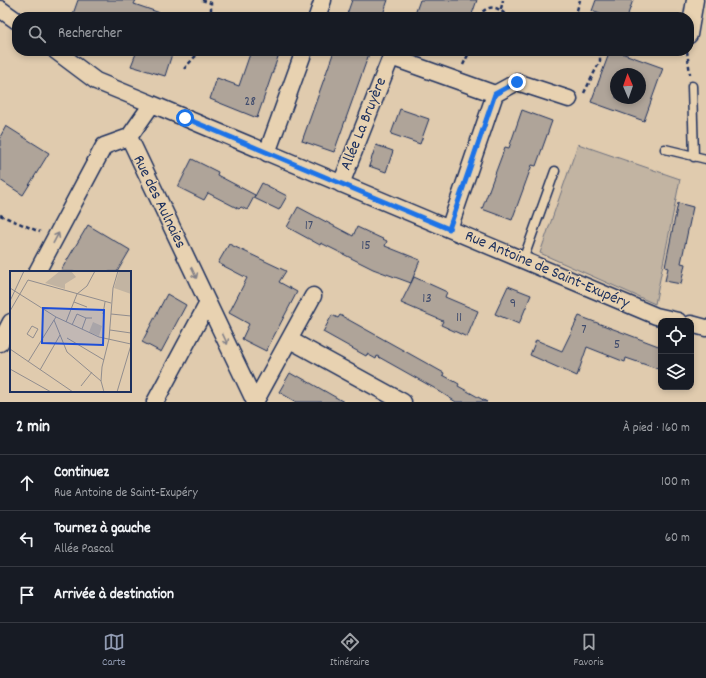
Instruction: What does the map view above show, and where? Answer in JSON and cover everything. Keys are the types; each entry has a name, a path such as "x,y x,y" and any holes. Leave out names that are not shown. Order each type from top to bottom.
{"street":[{"path":"319,12 323,0"},
{"path":"693,12 695,0"},
{"path":"0,9 12,18"},
{"path":"63,56 96,81 152,104"},
{"path":"267,153 302,56"},
{"name":"Allée La Bruyère","path":"341,184 391,57 495,94"},
{"path":"449,229 495,94 517,82 569,99"},
{"name":"Rue des Aulnaies","path":"152,104 129,137 255,402"},
{"name":"Rue Antoine de Saint-Exupéry","path":"152,104 656,316 665,318"},
{"path":"38,271 104,146 129,137"},
{"path":"255,402 313,296"},
{"path":"156,402 208,303"},
{"path":"0,343 10,324"},
{"path":"694,325 706,328"},
{"path":"290,340 403,402"}],"lane":[{"path":"692,86 694,157"},
{"path":"665,149 706,160"},
{"path":"523,260 555,171"}],"path":[{"path":"202,0 211,3 211,12"},
{"path":"482,12 492,7 501,10 503,0"},
{"path":"576,12 580,0"},
{"path":"184,69 196,56"},
{"path":"569,99 586,93 600,61 600,56"},
{"path":"688,56 692,86"},
{"path":"0,215 55,239"}],"shaded area":[{"path":"578,144 680,179 655,304 540,253"}],"building":[{"path":"78,0 136,0 134,4 157,12 74,12"},
{"path":"352,0 388,0 384,12 348,12"},
{"path":"420,0 477,0 473,12 416,12"},
{"path":"596,0 633,0 629,12 592,11"},
{"path":"135,56 171,56 165,76 131,66"},
{"path":"249,56 278,56 257,118 210,99 217,78 239,86"},
{"path":"332,56 368,56 334,152 302,141"},
{"path":"608,56 630,56 663,68 644,121 591,102"},
{"path":"400,109 429,119 420,144 391,134"},
{"path":"522,110 552,121 536,166 532,165 512,220 482,209 505,147 509,148"},
{"path":"6,126 49,153 23,195 0,180 0,137"},
{"path":"376,145 393,151 386,172 369,166"},
{"path":"192,159 218,172 217,175 255,195 247,210 241,207 239,209 208,193 204,200 178,187"},
{"path":"262,183 287,196 279,210 254,198"},
{"path":"678,203 693,207 681,263 685,264 681,284 665,281 668,268 665,267"},
{"path":"298,207 353,236 357,227 387,241 385,246 420,260 411,283 373,269 321,243 320,245 287,227"},
{"path":"88,225 130,250 118,271 61,271"},
{"path":"229,244 286,271 279,282 297,292 266,351 242,339 249,324 229,313 247,278 218,263"},
{"path":"414,277 447,292 445,297 478,311 467,337 441,325 443,321 401,303"},
{"path":"508,286 531,295 519,324 495,314"},
{"path":"167,294 186,305 161,352 142,342"},
{"path":"332,315 338,318 340,315 444,373 443,375 459,384 458,386 487,402 456,402 377,356 376,359 367,354 366,356 323,332"},
{"path":"579,316 658,346 658,369 626,358 625,362 587,347 577,376 530,355 536,340 562,351"},
{"path":"290,373 344,402 296,402 279,392"}],"route":[{"path":"185,118 449,229 495,94 517,82"}]}
